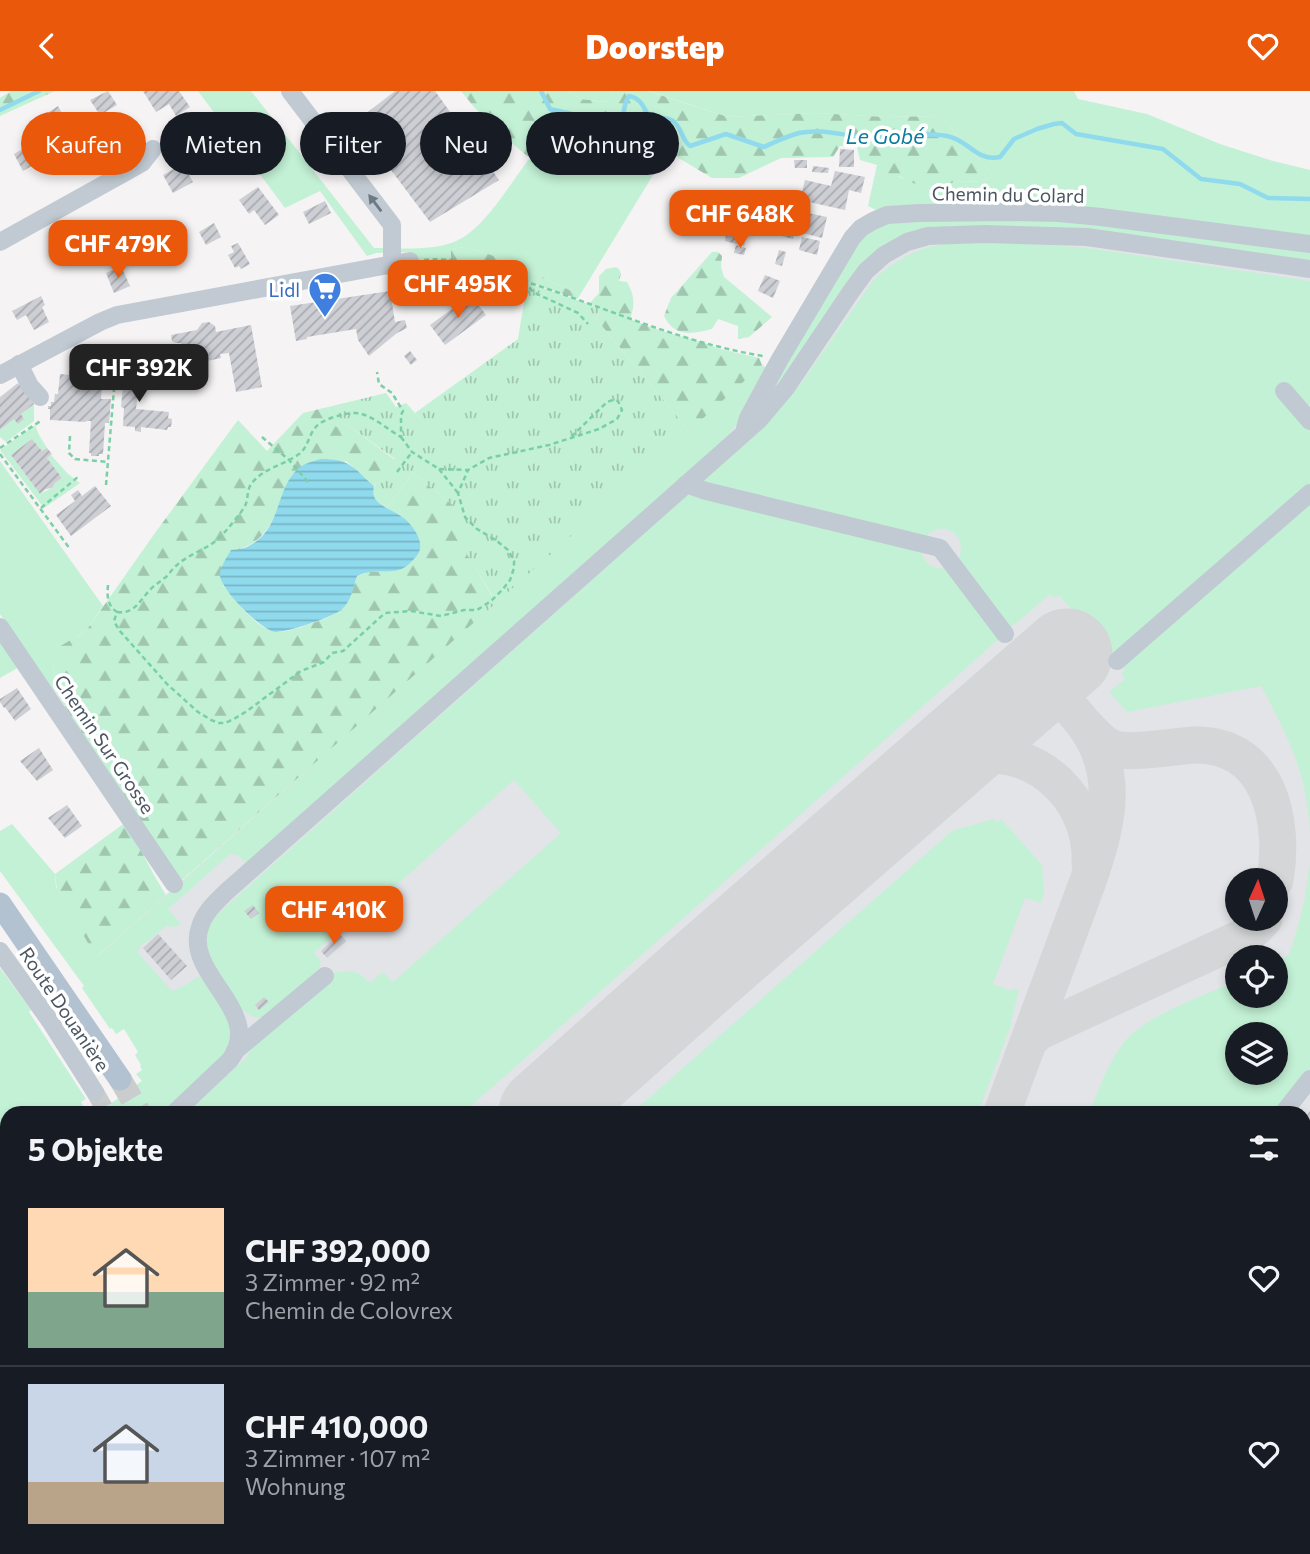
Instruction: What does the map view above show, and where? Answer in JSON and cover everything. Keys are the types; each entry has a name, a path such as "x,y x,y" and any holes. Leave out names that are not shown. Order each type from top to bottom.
{"main road":[{"path":"0,904 120,1079"}],"street":[{"path":"290,91 392,225 392,265"},
{"path":"0,242 142,163 153,149"},
{"name":"Chemin du Colard","path":"744,433 748,418 780,359 852,238 861,228 887,215 1059,213 1310,244"},
{"path":"182,1106 230,1061 239,1039 236,1019 200,955 198,933 209,909 759,420 786,388 866,271 884,255 907,242 928,236 985,234 1087,237 1310,269"},
{"path":"0,375 117,315 410,261"},
{"path":"19,364 30,386 40,397"},
{"path":"1284,391 1310,421"},
{"path":"686,484 940,548 1004,633"},
{"path":"1118,661 1310,493"},
{"name":"Chemin Sur Grosse","path":"0,627 174,884"},
{"name":"Route Douanière","path":"0,951 95,1091"},
{"path":"235,1051 325,976"},
{"path":"1289,1106 1310,1079"}],"path":[{"path":"410,261 439,258 458,261 524,281 653,328 760,356"},
{"path":"524,281 533,292 578,313 589,324"},
{"path":"107,485 118,341"},
{"path":"377,373 379,384 392,393 402,411 401,437"},
{"path":"458,493 468,470 478,463 500,455 549,445 569,439 599,429 617,419 622,410 618,401 607,402 569,439"},
{"path":"108,586 107,597 113,609 125,613 133,609 176,565 221,537 245,506 252,483 271,468 301,453 319,423 351,413 373,418 401,437 412,452 439,469 458,493 469,523 508,550 514,568 510,580 491,601 477,610 437,616 402,611 385,613 343,651 332,653 324,662 301,671 247,711 225,723 205,717 167,684 119,630 114,621 117,612"},
{"path":"0,449 41,420"},
{"path":"70,436 69,453 75,459 108,462"},
{"path":"262,436 289,460 307,481"},
{"path":"397,472 412,452"},
{"path":"0,454 70,549"},
{"path":"439,469 468,470"},
{"path":"41,508 79,477"}],"shaded area":[{"path":"905,221 1310,257 1310,1106 108,1106 170,1061 96,957 762,365 777,375"}],"green space":[{"path":"11,91 55,91 0,116 0,98"},
{"path":"198,91 251,91 267,112 214,112"},
{"path":"461,91 569,91 580,99 607,102 613,91 648,91 728,117 816,113 885,117 940,116 994,176 981,181 931,187 908,182 902,177 875,174 877,165 860,160 857,147 840,146 833,157 781,158 739,178 712,178 679,158 679,112 526,112 526,155 512,143 512,112 479,112"},
{"path":"569,91 613,91 607,102 580,99"},
{"path":"649,91 1074,91 1078,99 1147,114 1220,144 1310,170 1310,239 1175,222 876,210 868,206 875,174 893,175 931,187 981,181 994,176 940,116 885,117 816,113 728,117"},
{"path":"286,136 300,154 300,175 317,175 374,248 436,247 465,236 495,206 526,163 526,175 653,175 580,295 504,259 465,247 452,249 451,260 439,258 410,261 409,252 376,253 367,256 320,191 285,208 260,175 286,175"},
{"path":"1011,215 1310,247 1310,262 1137,237 903,238 777,388 774,387 859,236 884,220"},
{"path":"965,242 1088,248 1310,281 1310,404 1306,408 1278,393 1310,430 1310,832 1305,793 1294,756 1261,686 1127,712 1109,692 1125,679 1121,674 1125,670 1059,595 1054,598 1050,594 1008,630 959,559 960,542 952,531 938,529 924,538 703,486 703,480 776,413 802,382 872,282 885,270 908,255 934,246"},
{"path":"465,247 504,259 580,295 577,299 486,268 451,260 451,249"},
{"path":"712,252 718,252 722,256 724,277 772,317 749,337 738,339 738,326 718,319 712,329 685,333 673,328 664,316 671,298"},
{"path":"439,258 486,268 600,308 596,319 689,431 479,618 479,608 492,595 455,535 453,505 413,473 387,508 379,503 374,496 375,485 395,459 348,425 336,427 328,407 386,393 396,407 406,403 415,413 518,339 525,296 472,273 412,270 410,261"},
{"path":"616,267 621,274 619,281 627,282 632,292 630,319 716,348 759,358 762,365 689,431 596,319 600,308 589,304 599,293 599,276 606,269"},
{"path":"762,365 770,370 720,445 247,865 238,855 230,854 168,909 181,924 174,927 167,925 140,945 137,952 172,991 197,977 202,977 221,1005 229,1024 230,1037 219,1062 173,1106 108,1106 142,1081 136,1074 142,1070 135,1055 138,1052 124,1029 116,1034 110,1029 82,988 84,986 0,871 0,831 12,824 55,874 56,887 97,957"},
{"path":"34,404 34,421 6,442 0,437 0,430 14,419 24,419 21,414"},
{"path":"328,407 336,426 348,425 395,460 374,486 346,461 282,496 274,518 260,537 245,547 231,551 223,585 240,605 260,625 275,632 289,630 320,621 341,610 349,598 357,576 368,572 393,571 404,518 387,508 413,473 453,505 456,535 492,596 479,608 479,618 181,881 136,819 57,694 53,660 57,648 86,631 238,420 267,451 303,413"},
{"path":"35,425 47,448 42,451 32,439 11,455 40,494 52,488 62,478 47,458 51,455 80,483 44,508 0,450"},
{"path":"0,461 103,606 86,631 77,636 53,660 57,694 30,660 0,614"},
{"path":"687,495 921,552 931,566 948,568 1001,637 471,1106 194,1106 246,1058 252,1045 332,973 353,972 370,983 383,972 393,982 561,833 514,780 350,927 340,928 314,953 321,961 321,972 270,1016 256,1017 244,1011 223,982 211,958 207,935 210,924 221,911"},
{"path":"0,637 21,666 0,678"},
{"path":"1001,819 1042,865 1044,893 1041,903 1025,898 993,984 1011,991 1019,990 1012,1022 981,1106 640,1106 952,831"},
{"path":"126,822 166,895 96,957 57,889 55,874"},
{"path":"1310,861 1310,1070 1279,1106 1092,1106 1114,1057 1126,1040 1149,1022 1178,1006 1225,986 1225,1008 1288,1008 1288,956 1297,932"},
{"path":"0,968 31,1010 29,1012 86,1099 81,1102 83,1106 0,1106"}],"water":[{"path":"320,459 345,463 374,486 377,501 402,517 417,534 419,553 400,570 357,576 347,603 336,613 299,627 275,632 251,617 234,599 222,581 220,572 231,550 247,547 259,540 267,530 291,477 301,466"}],"building":[{"path":"108,91 117,105 105,112 98,112 90,100"},
{"path":"143,91 179,91 190,107 182,112 174,112 169,104 156,112"},
{"path":"395,91 435,91 450,112 420,112 420,175 495,175 499,180 430,222 395,175 406,175 406,112 368,112"},
{"path":"58,106 61,112 49,112"},
{"path":"840,149 854,150 854,167 839,167"},
{"path":"21,150 21,167 14,154"},
{"path":"794,160 807,160 807,168 795,168"},
{"path":"813,166 829,168 828,173 812,172"},
{"path":"835,171 865,177 861,193 849,190 845,210 800,200 805,180 831,186"},
{"path":"163,175 189,175 193,182 173,193"},
{"path":"258,187 279,215 265,225 254,210 249,214 239,200"},
{"path":"325,201 331,213 309,224 303,212"},
{"path":"774,205 800,212 793,239 759,230 761,220 770,222"},
{"path":"808,213 827,217 822,238 803,233"},
{"path":"214,223 221,237 206,245 199,232"},
{"path":"728,224 748,228 744,246 725,241"},
{"path":"802,237 820,241 817,255 799,250"},
{"path":"92,239 98,250 80,261 74,249"},
{"path":"238,243 250,264 241,269 239,266 235,268 228,255 234,252 231,246"},
{"path":"736,245 746,248 744,255 734,253"},
{"path":"779,250 786,252 782,266 775,264"},
{"path":"121,266 130,286 114,293 106,273"},
{"path":"765,275 780,281 773,298 758,291"},
{"path":"390,291 395,322 405,320 407,328 369,356 358,340 356,329 296,341 290,306"},
{"path":"471,295 486,315 445,345 430,325"},
{"path":"41,296 45,305 42,307 49,322 34,330 26,315 17,320 12,311"},
{"path":"209,322 215,326 216,332 251,325 262,387 236,392 229,353 220,354 221,358 202,362 199,346 181,349 181,343 172,341 171,335 197,330 202,323"},
{"path":"410,351 417,360 411,365 404,356"},
{"path":"124,365 141,366 136,409 169,412 168,418 172,419 171,427 167,430 141,427 141,432 135,431 135,427 123,426 123,386 117,385 117,379 123,379"},
{"path":"69,370 86,371 85,384 102,385 101,399 111,399 109,423 105,423 103,454 99,456 91,456 89,453 91,421 50,420 48,406 54,402 55,394 58,394 60,374 69,375"},
{"path":"18,383 34,404 21,414 24,419 18,424 14,419 0,430 0,397"},
{"path":"32,439 42,451 47,448 52,454 47,458 62,478 52,488 40,494 11,455"},
{"path":"95,486 111,506 71,536 56,515 75,501 71,495 78,490 82,496"},
{"path":"17,688 31,709 15,721 0,699"},
{"path":"39,748 53,770 37,781 20,761"},
{"path":"67,805 82,826 65,838 48,818"},
{"path":"253,905 259,913 251,919 244,911"},
{"path":"158,934 187,966 171,980 143,948"},
{"path":"340,934 346,941 327,958 321,951"},
{"path":"264,997 269,1002 259,1010 255,1005"}],"waterway":[{"path":"0,110 39,91"},
{"name":"Le Gobé","path":"541,91 550,109 576,115 616,132 621,132 625,104 629,96 633,97 642,104 649,117 673,121 690,146 726,134 764,147 807,132 875,137 937,135 955,138 978,154 992,158 1000,157 1014,139 1037,129 1062,123 1076,134 1163,149 1201,179 1240,184 1268,198 1310,199"}],"taxiway":[{"path":"1005,1106 1088,881 1100,843 1107,805 1104,767 1098,749 1077,716 1041,677"},
{"path":"1086,726 1102,742 1115,749 1143,750 1195,745 1220,748 1241,758 1256,772 1267,790 1277,834 1277,868"},
{"path":"926,776 950,764 976,756 999,755 1021,760 1041,770 1058,783 1072,800 1089,840 1090,863"},
{"path":"1029,1041 1038,1032 1252,931"}],"runway":[{"path":"552,1106 1067,654"}],"tunnel":[{"path":"120,1079 136,1106"},
{"path":"95,1092 103,1106"}],"place":[{"name":"Lidl","path":"325,319"}]}
